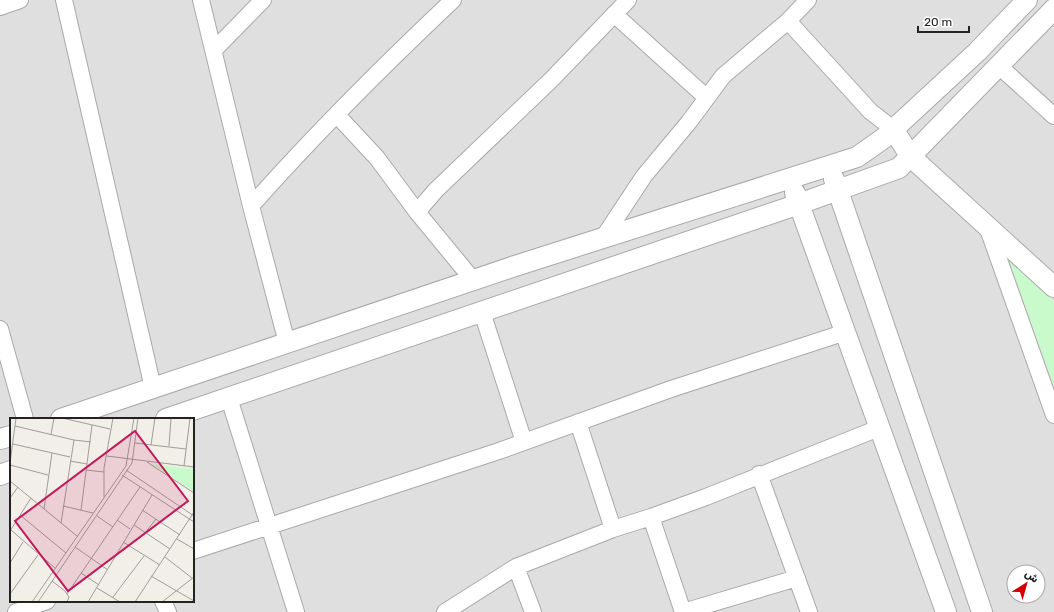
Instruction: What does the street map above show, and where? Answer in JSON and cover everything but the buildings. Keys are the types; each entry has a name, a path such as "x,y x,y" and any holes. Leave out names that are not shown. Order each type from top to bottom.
{"street":[{"path":"0,8 20,0"},
{"path":"64,0 153,388"},
{"path":"201,0 251,206 287,343"},
{"path":"214,50 263,0"},
{"path":"251,206 292,160 337,114 406,44 454,0"},
{"path":"417,212 436,190 552,79 628,0"},
{"path":"603,238 644,176 723,76 788,21 808,0"},
{"path":"64,418 473,280 790,180 857,157 876,145 977,52 1027,0"},
{"path":"169,418 837,191 899,168 1054,9"},
{"path":"614,14 707,98"},
{"path":"788,21 870,111 893,129 911,156 1054,287"},
{"path":"999,66 1054,116"},
{"path":"337,114 377,158 417,212 473,280"},
{"path":"829,166 982,612"},
{"path":"790,180 946,612"},
{"path":"986,225 1054,415"},
{"path":"482,312 524,442"},
{"path":"0,328 25,418"},
{"path":"194,551 524,442 671,389 846,332"},
{"path":"229,398 296,612"},
{"path":"578,422 613,529"},
{"path":"445,612 516,567 613,529 651,517 879,428"},
{"path":"0,439 10,436"},
{"path":"0,475 10,471"},
{"path":"759,474 809,612"},
{"path":"651,517 683,612 797,578"},
{"path":"516,567 533,612"},
{"path":"16,612 44,602"},
{"path":"163,602 168,612"}],"shaded area":[{"path":"0,0 1054,0 1054,612 0,612"}],"green space":[{"path":"1008,257 1054,301 1054,387"}]}
